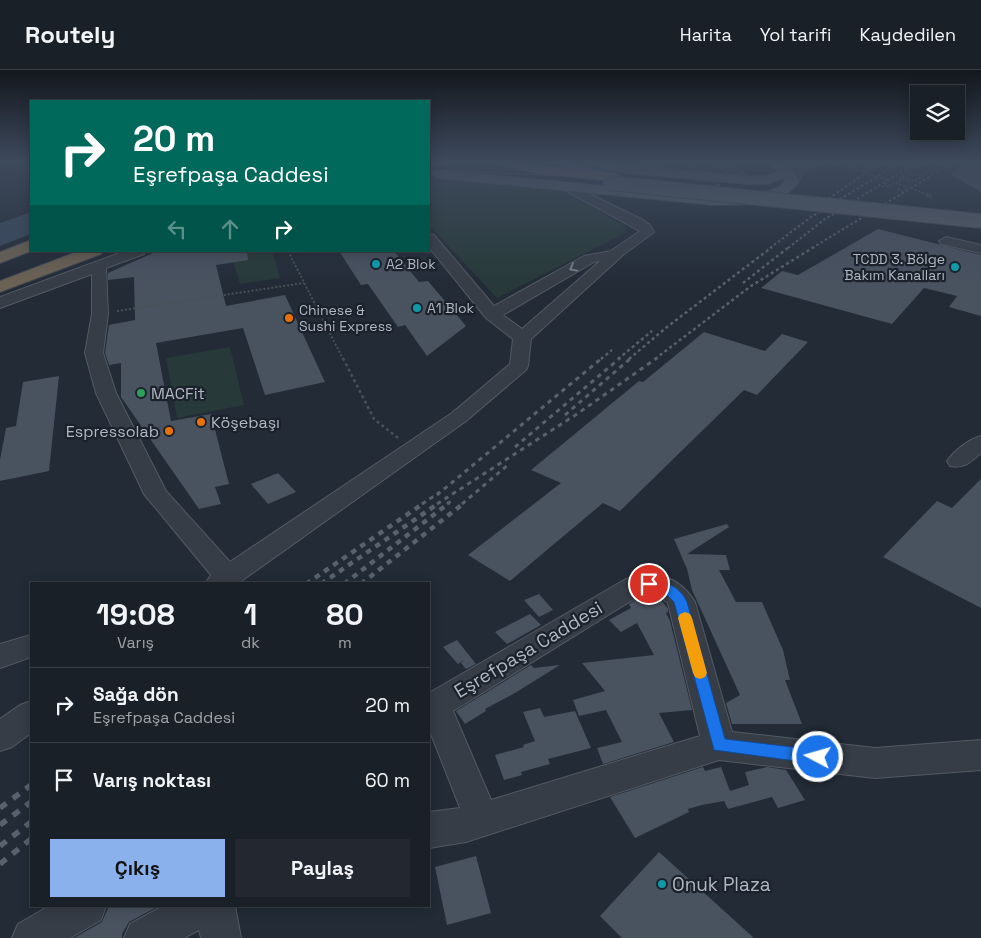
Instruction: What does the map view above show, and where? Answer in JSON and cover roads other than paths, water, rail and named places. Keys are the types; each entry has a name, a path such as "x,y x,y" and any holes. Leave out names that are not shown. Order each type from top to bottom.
{"highway":[{"path":"0,258 30,245"},
{"path":"0,268 42,252"},
{"path":"0,278 66,252"},
{"path":"47,270 97,258"}],"main road":[{"path":"793,203 981,222"},
{"path":"857,203 981,212"},
{"path":"0,288 47,270"}],"street":[{"path":"97,258 100,314 94,353 106,393 156,494 223,580 459,417 519,366 522,338 618,250 647,232 638,223 599,203"},
{"path":"611,203 623,214"},
{"path":"981,212 976,218 981,222"},
{"path":"430,239 492,314 522,338"},
{"path":"946,241 981,249"},
{"path":"492,314 589,259 618,250"},
{"path":"0,303 97,258 133,252"},
{"path":"958,461 981,442"},
{"name":"Eşrefpaşa Caddesi","path":"432,707 635,586 656,584 668,588 681,602 719,745"},
{"path":"0,656 30,646"},
{"path":"432,707 482,820"},
{"path":"0,737 30,716"},
{"path":"430,830 466,825 719,745 875,763 981,755"},
{"path":"32,938 85,907"},
{"path":"144,938 202,907"},
{"path":"214,907 221,938"}],"water":[{"path":"30,212 30,234 0,246 0,223"}],"tram line":[{"path":"829,203 981,218"}],"railway":[{"path":"816,207 823,203"},
{"path":"770,248 811,217 835,203"},
{"path":"788,248 825,219 852,203"},
{"path":"812,248 887,203"},
{"path":"629,359 667,327 772,247"},
{"path":"743,283 789,247"},
{"path":"655,359 751,286 814,247"},
{"path":"618,359 652,331"},
{"path":"601,359 612,350"},
{"path":"437,495 602,358"},
{"path":"515,447 620,358"},
{"path":"565,415 631,358"},
{"path":"437,504 577,414 657,358"},
{"path":"462,504 509,464"},
{"path":"422,504 440,492"},
{"path":"447,504 454,499"},
{"path":"309,582 424,503"},
{"path":"324,582 439,503"},
{"path":"347,582 449,503"},
{"path":"364,582 464,503"},
{"path":"0,808 30,786"},
{"path":"0,825 30,803"},
{"path":"0,846 30,823"},
{"path":"0,864 30,840"}],"place":[{"name":"A2 Blok","path":"376,264"},
{"name":"TCDD 3. Bölge Bakım Kanalları","path":"955,267"},
{"name":"A1 Blok","path":"417,308"},
{"name":"Chinese & Sushi Express","path":"289,318"},
{"name":"MACFit","path":"141,393"},
{"name":"Köşebaşı","path":"201,422"},
{"name":"Espressolab","path":"169,431"},
{"name":"Onuk Plaza","path":"662,884"}]}
